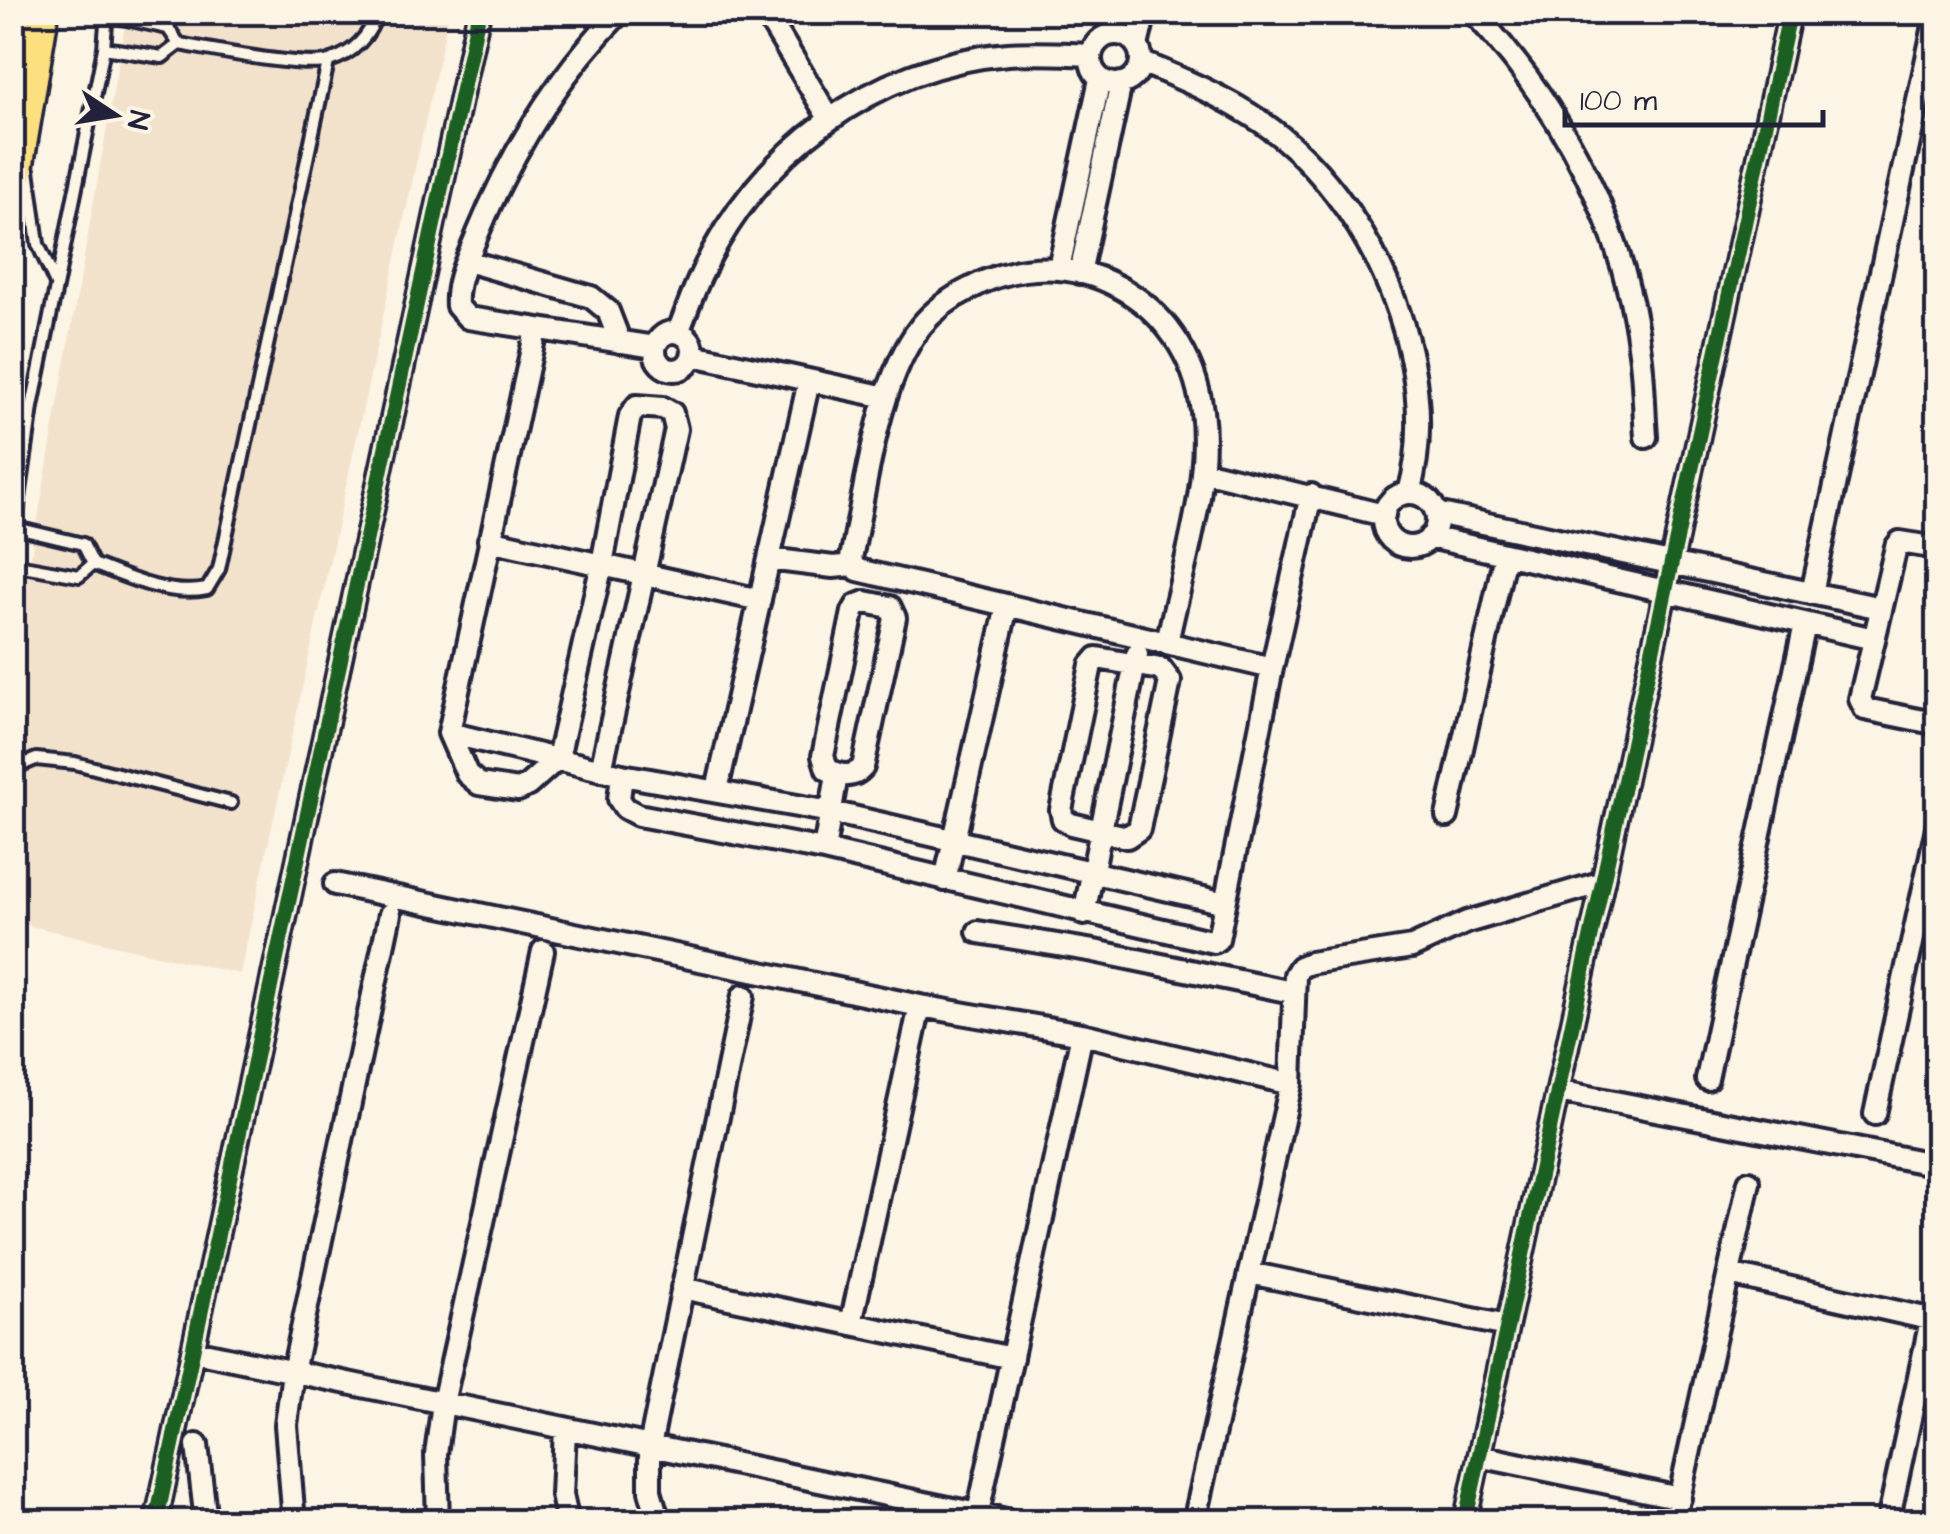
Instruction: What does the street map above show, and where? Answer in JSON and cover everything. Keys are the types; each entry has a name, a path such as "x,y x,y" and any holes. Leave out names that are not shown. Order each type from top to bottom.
{"highway":[{"path":"12,176 39,12"}],"street":[{"path":"156,1522 479,12"},
{"path":"620,12 589,44 536,115 494,194 455,288 456,306 468,318 655,347"},
{"path":"764,12 829,118"},
{"path":"1108,12 1092,64 1110,81"},
{"path":"1110,81 1134,76 1144,12"},
{"path":"1473,12 1544,100 1597,198 1631,304 1641,359 1646,437"},
{"path":"1465,1522 1790,12"},
{"path":"1812,593 1937,12"},
{"path":"678,332 702,273 748,199 774,166 829,118 878,90 963,60 1097,47 1111,34 1126,36 1139,54 1265,124 1304,158 1342,200 1360,229 1390,293 1409,353 1418,404 1419,445 1408,493"},
{"path":"1070,270 1110,81"},
{"path":"467,260 591,296 608,310 620,342"},
{"path":"1166,644 1203,471 1202,409 1194,371 1168,325 1114,283 1070,270 1021,270 985,280 952,298 924,323 902,354 886,398 851,558 853,565 858,570 1166,644 1272,668"},
{"path":"536,330 449,733 468,774 478,784 518,790 558,758 602,564 630,416 637,406 662,408 672,413 676,428 642,574 611,773 625,808 638,816 824,850 1214,942 1226,903 1311,495"},
{"path":"678,332 691,340 693,355 685,368 670,370 658,362 655,347 664,335 678,332"},
{"path":"693,355 886,398"},
{"path":"662,408 670,370"},
{"path":"717,790 809,381"},
{"path":"1203,471 1384,516"},
{"path":"1430,538 1436,514 1426,498 1408,493 1392,500 1384,516 1388,534 1404,546 1430,538 1874,639"},
{"path":"1436,514 1881,608"},
{"path":"488,540 760,600"},
{"path":"1938,548 1900,542 1860,706 1938,724"},
{"path":"1447,816 1505,555"},
{"path":"769,560 834,568 853,565"},
{"path":"880,604 884,576"},
{"path":"1762,614 1770,584"},
{"path":"858,604 880,604 890,608 895,618 863,767 854,774 837,775 827,769 823,756 853,612 858,604"},
{"path":"945,880 1008,606"},
{"path":"1706,1079 1806,624"},
{"path":"1084,914 1140,637"},
{"path":"1097,658 1135,664 1161,669 1170,681 1139,830 1127,837 1070,824 1063,819 1061,810 1091,665 1097,658"},
{"path":"449,733 611,773 832,812 1226,903"},
{"path":"824,850 837,775"},
{"path":"1875,1114 1938,823"},
{"path":"1194,1522 1291,1084 1292,992 1300,967 1412,947 1467,922 1603,882"},
{"path":"336,884 920,1006 1082,1034 1291,1084"},
{"path":"294,1522 286,1426 293,1372 390,914"},
{"path":"978,932 1094,950 1292,992"},
{"path":"438,1522 436,1454 443,1403 542,950"},
{"path":"659,1522 650,1491 650,1446 743,996"},
{"path":"850,1324 920,1006"},
{"path":"977,1518 1082,1034"},
{"path":"1558,1091 1938,1164"},
{"path":"1674,1522 1749,1182"},
{"path":"1249,1272 1507,1326"},
{"path":"1728,1274 1934,1321 1888,1522"},
{"path":"682,1288 1012,1358"},
{"path":"194,1351 977,1518 1016,1522"},
{"path":"565,1428 562,1495 568,1522"},
{"path":"197,1445 206,1522"},
{"path":"1479,1456 1680,1498"}],"lane":[{"path":"12,548 32,407 108,14 168,28 179,44 328,62 356,46 372,29 376,12"},
{"path":"104,48 162,57 179,44"},
{"path":"16,528 83,544 94,564 155,586 192,592 207,589 219,569 328,62"},
{"path":"22,120 38,244 56,285"},
{"path":"12,564 79,576 94,564"},
{"path":"12,769 36,759 76,764 232,803"}],"shaded area":[{"path":"127,13 449,13 240,974 13,922 13,659"}],"cycle path":[{"path":"156,1522 479,12"},
{"path":"1465,1522 1790,12"}]}
